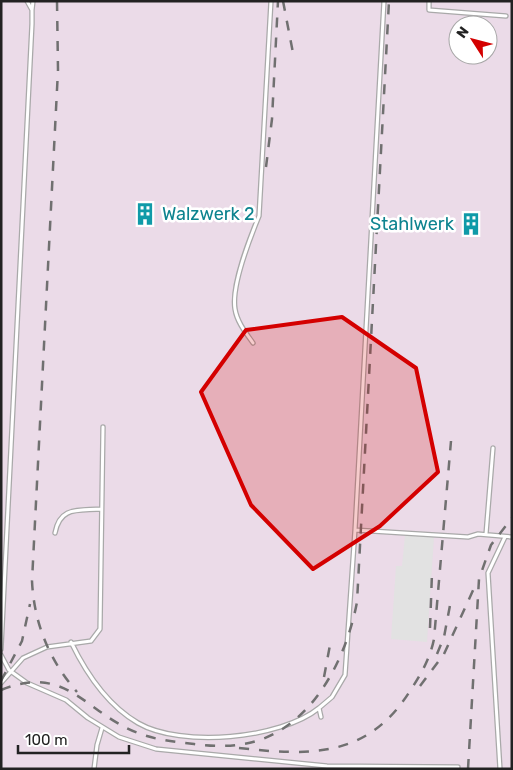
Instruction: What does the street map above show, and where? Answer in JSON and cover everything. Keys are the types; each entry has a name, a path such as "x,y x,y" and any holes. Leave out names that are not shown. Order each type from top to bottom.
{"lane":[{"path":"27,1 32,10"},
{"path":"1,649 33,1"},
{"path":"253,343 242,328 235,308 246,247 259,216 271,1"},
{"path":"71,642 81,663 95,683 120,710 140,724 170,733 217,738 244,736 307,718 332,697 345,675 355,530 384,1"},
{"path":"429,1 429,10 506,16"},
{"path":"1,683 23,658 47,647 71,642 90,641 100,629 103,427"},
{"path":"486,534 492,448"},
{"path":"55,533 58,521 69,511 101,509"},
{"path":"355,530 468,537 478,534 512,537"},
{"path":"500,769 488,573 505,537"},
{"path":"1,655 11,672 27,683 66,700 102,728 133,743 156,749 321,767 458,767"},
{"path":"319,708 321,717"},
{"path":"94,769 97,745 102,728"}],"highlighted area":[{"path":"342,317 416,368 438,472 380,526 313,569 251,505 201,392 246,330"}],"shaded area":[{"path":"1,1 512,1 512,769 1,769"},
{"path":"405,535 434,537 427,642 391,639 396,566 402,566"}],"railway":[{"path":"57,1 58,70 32,581 36,612 45,640 58,667 77,692"},
{"path":"266,167 272,119 278,1"},
{"path":"283,1 293,53"},
{"path":"1,690 24,683 43,683 59,686 138,733 180,742 231,746 266,737 287,726 305,710 321,691 333,670 344,648 357,602 389,1"},
{"path":"239,748 290,752 335,748 356,741 376,729 394,713 410,691 425,666 434,639 451,441"},
{"path":"468,769 479,579 491,545 512,518"},
{"path":"430,628 432,573"},
{"path":"420,686 444,654 475,586"},
{"path":"437,654 444,637 451,600"},
{"path":"1,681 22,641 30,604"},
{"path":"324,677 330,645"}],"place":[{"name":"Walzwerk 2","path":"145,214"},
{"name":"Stahlwerk","path":"471,224"}]}
